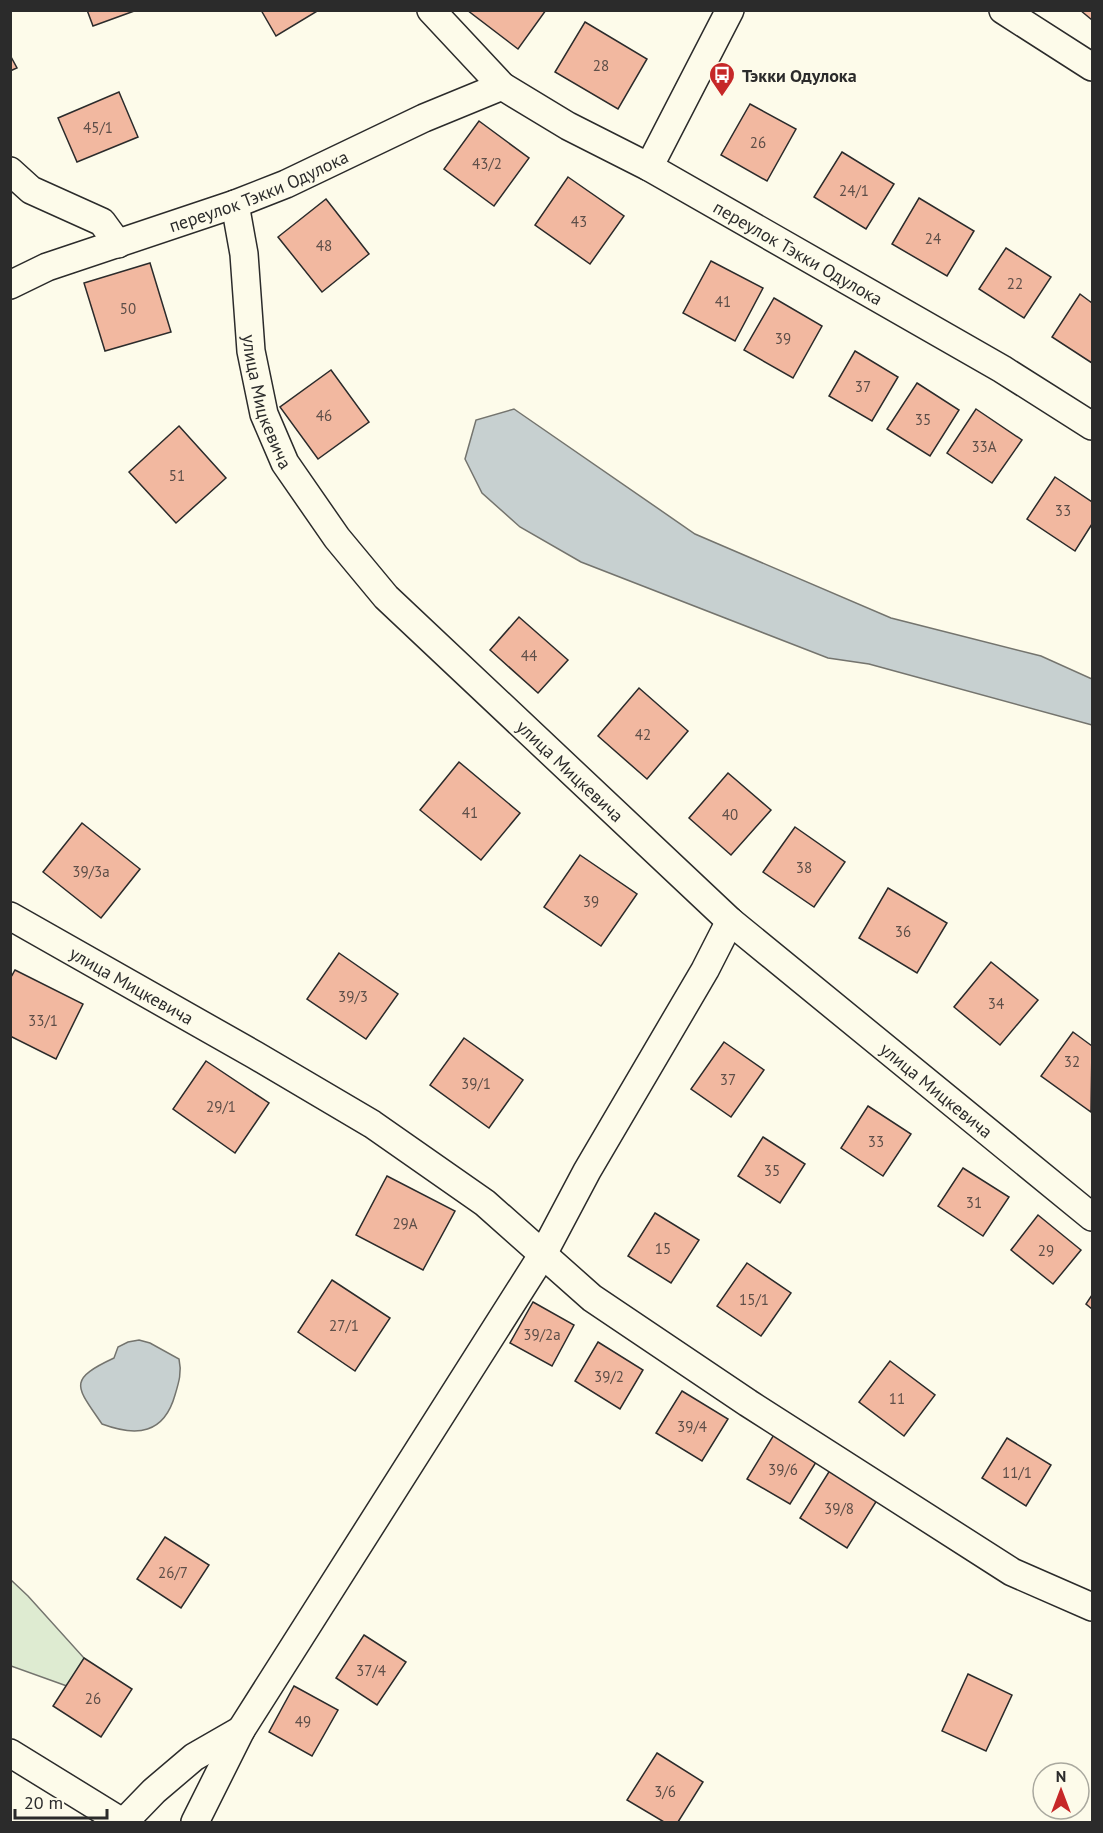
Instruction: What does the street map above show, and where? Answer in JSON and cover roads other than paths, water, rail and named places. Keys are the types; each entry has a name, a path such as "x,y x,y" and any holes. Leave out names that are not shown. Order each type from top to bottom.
{"street":[{"name":"переулок Тэкки Одулока","path":"431,10 502,86 568,126 649,167 1002,369 1092,426"},
{"path":"649,167 730,10"},
{"path":"1003,10 1092,68"},
{"name":"переулок Тэкки Одулока","path":"10,285 47,267 235,204 286,184 424,118 502,86"},
{"path":"10,171 31,190 102,222 118,244"},
{"name":"улица Мицкевича","path":"235,204 244,254 251,351 264,414 285,463 337,538 386,597 730,921 1092,1217"},
{"name":"улица Мицкевича","path":"10,916 372,1124 485,1203 592,1298 748,1403 1012,1572 1092,1607"},
{"path":"195,1822 241,1730 543,1254 586,1171 705,970 730,921"},
{"path":"10,1753 123,1822 154,1791 195,1757 241,1730"}],"place":[{"name":"Тэкки Одулока","path":"722,98"}]}
